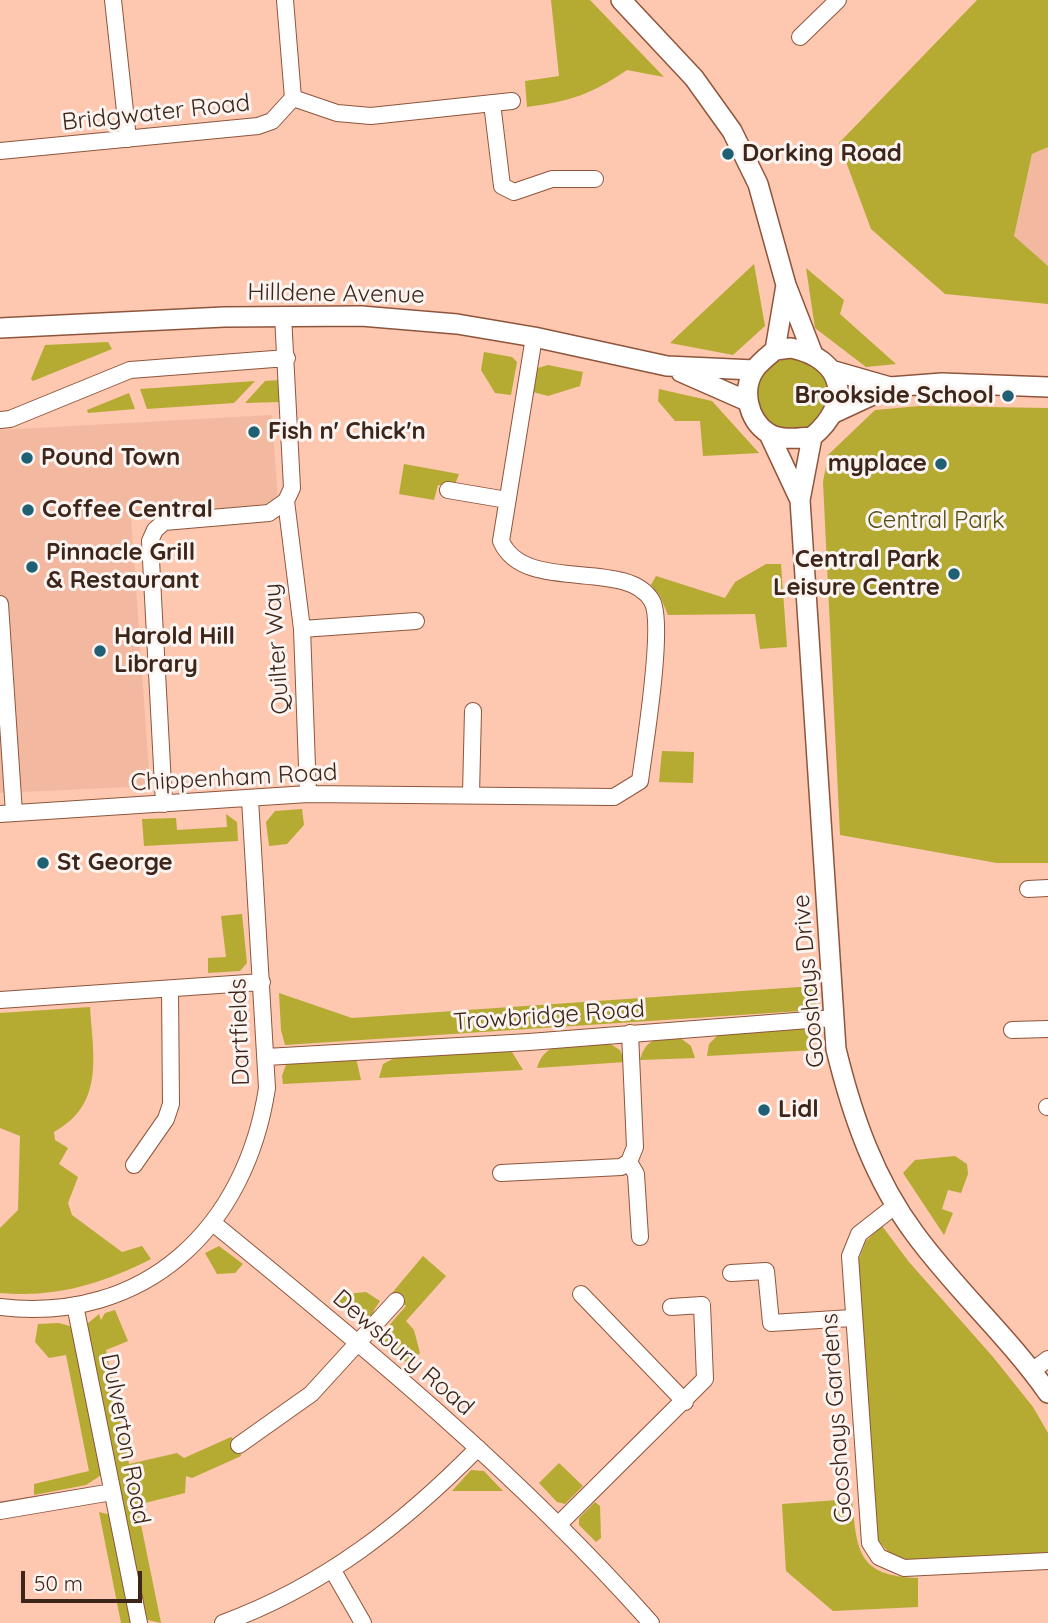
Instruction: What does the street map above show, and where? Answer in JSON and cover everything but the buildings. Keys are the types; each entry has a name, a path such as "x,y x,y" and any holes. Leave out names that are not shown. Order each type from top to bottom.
{"street":[{"path":"113,0 128,139"},
{"path":"285,0 293,98 337,114 371,117 512,101"},
{"path":"621,0 694,78 732,131 758,184 786,285 812,352 834,371 890,387"},
{"path":"800,37 838,0"},
{"name":"Bridgwater Road","path":"0,152 258,126 272,121 293,98"},
{"path":"492,103 502,186 514,192 552,179 595,179"},
{"path":"786,285 775,349 754,370 747,401 768,434 788,439 811,437 834,413 890,387 934,383 1048,387"},
{"name":"Hilldene Avenue","path":"0,328 283,315 439,321 534,337 667,366 754,370"},
{"name":"Quilter Way","path":"283,315 292,488 286,501 302,629 308,794"},
{"name":"Chippenham Road","path":"7,814 308,794 614,796 640,781 656,630 656,615 651,600 639,589 618,581 522,565 506,554 500,541 534,337"},
{"path":"775,349 791,348 812,352"},
{"path":"0,433 5,419 130,370 287,358"},
{"name":"Hilldene Avenue","path":"667,366 747,401"},
{"path":"834,371 838,392 834,413"},
{"name":"Gooshays Drive","path":"768,434 800,500"},
{"name":"Gooshays Drive","path":"811,437 800,500 836,1049 857,1125 896,1205 935,1259 1040,1365 1048,1393"},
{"path":"447,490 507,500"},
{"path":"164,804 150,554 155,530 164,522 269,513 286,501"},
{"path":"0,604 7,814"},
{"path":"302,629 416,621"},
{"path":"471,794 473,711"},
{"name":"Dartfields","path":"0,1307 52,1309 121,1292 174,1263 213,1223 232,1197 258,1133 267,1088 250,799"},
{"path":"1028,889 1048,888"},
{"path":"0,1000 262,982"},
{"path":"134,1165 166,1119 171,1104 170,989"},
{"name":"Trowbridge Road","path":"267,1057 834,1018"},
{"path":"1012,1030 1048,1029"},
{"path":"501,1173 621,1167 629,1162 635,1147 630,1033"},
{"path":"629,1162 636,1174 640,1237"},
{"name":"Gooshays Gardens","path":"896,1205 869,1224 854,1243 849,1267 870,1543 879,1557 904,1567 1048,1561"},
{"name":"Dewsbury Road","path":"213,1223 360,1344 478,1448 558,1525 651,1623"},
{"path":"731,1273 766,1271 771,1323 852,1318"},
{"path":"581,1294 685,1402"},
{"path":"239,1445 311,1394 360,1344 396,1301"},
{"name":"Dulverton Road","path":"75,1305 139,1623"},
{"path":"558,1525 685,1402 705,1379 707,1367 702,1305 671,1307"},
{"path":"223,1623 272,1602 332,1569 397,1525 478,1448"},
{"path":"0,1511 113,1492"},
{"path":"332,1569 363,1623"}],"shaded area":[{"path":"1048,147 1048,266 1014,236 1032,154"},
{"path":"272,415 278,503 131,517 150,786 0,793 0,430"}],"green space":[{"path":"551,0 590,0 664,77 627,70 580,96 527,107 525,81 559,76"},
{"path":"977,0 1048,0 1048,147 1032,154 1014,236 1048,266 1048,304 945,294 871,229 839,143"},
{"path":"754,264 765,326 733,355 670,343"},
{"path":"806,268 844,300 840,314 896,364 866,367 815,328"},
{"path":"108,342 112,349 33,381 31,379 45,345"},
{"path":"484,352 512,357 517,362 511,395 495,393 481,370"},
{"path":"793,358 813,364 823,374 829,394 823,414 813,424 793,430 773,424 763,414 757,394 763,374 773,364"},
{"path":"548,365 583,372 580,386 548,396 533,392 538,368"},
{"path":"280,380 281,402 245,403 265,381"},
{"path":"255,381 234,403 147,409 140,389"},
{"path":"659,389 712,401 759,453 703,456 700,421 675,421 658,401"},
{"path":"129,393 135,409 88,413 87,410"},
{"name":"Central Park","path":"920,406 1048,408 1048,863 997,863 840,835 823,482 828,455 875,410"},
{"path":"404,464 459,474 454,487 438,485 434,500 399,494"},
{"path":"766,564 781,564 787,647 760,649 755,614 668,615 660,596 651,585 656,576 725,598 735,582"},
{"path":"662,751 694,752 693,783 659,782"},
{"path":"302,809 304,825 287,844 269,846 266,822 275,811"},
{"path":"226,814 237,822 238,841 144,846 142,819 176,818 177,830 227,827"},
{"path":"242,914 247,963 240,971 208,973 208,958 226,957 221,916"},
{"path":"814,986 816,1010 285,1045 281,1030 279,993 352,1018"},
{"path":"90,1007 93,1061 89,1093 82,1108 54,1132 55,1140 68,1148 59,1164 78,1177 68,1203 72,1215 122,1252 142,1246 151,1259 114,1276 78,1287 40,1293 0,1293 0,1228 18,1210 20,1136 0,1128 0,1013"},
{"path":"812,1027 815,1050 707,1056 709,1044 720,1033"},
{"path":"679,1037 691,1046 695,1058 640,1060 649,1043"},
{"path":"576,1042 607,1042 620,1050 625,1062 537,1068 548,1051 556,1046"},
{"path":"502,1048 512,1052 523,1070 379,1078 383,1064 400,1055"},
{"path":"356,1058 361,1080 283,1084 282,1076 287,1062"},
{"path":"955,1156 967,1164 968,1174 961,1193 948,1190 942,1209 953,1213 944,1235 903,1173 915,1160"},
{"path":"882,1226 909,1262 993,1357 1033,1407 1048,1433 1048,1555 913,1561 890,1554 877,1539 856,1267 866,1241"},
{"path":"219,1246 243,1264 235,1273 217,1274 205,1253"},
{"path":"423,1256 446,1276 406,1321 414,1330 420,1353 409,1365 379,1337 406,1306 392,1293"},
{"path":"366,1292 380,1301 374,1310 371,1325 351,1316 335,1302 337,1295"},
{"path":"115,1310 128,1341 106,1350 129,1464 177,1453 184,1458 231,1437 239,1445 241,1456 192,1478 186,1476 185,1493 137,1505 161,1623 143,1619 87,1324 99,1314 101,1320 105,1313"},
{"path":"59,1323 73,1327 103,1474 86,1485 34,1495 34,1484 89,1471 66,1355 49,1358 35,1342 38,1324"},
{"path":"559,1463 583,1486 565,1504 557,1502 539,1483"},
{"path":"471,1470 484,1471 503,1491 452,1491"},
{"path":"852,1499 856,1533 864,1557 872,1566 883,1572 918,1578 918,1607 833,1611 786,1571 782,1504"},
{"path":"595,1502 600,1506 601,1538 596,1542 579,1525 579,1518"},
{"path":"99,1512 111,1515 133,1623 121,1623"}],"place":[{"name":"Dorking Road","path":"728,154"},
{"name":"Brookside School","path":"1008,396"},
{"name":"Fish n' Chick'n","path":"254,432"},
{"name":"Pound Town","path":"27,458"},
{"name":"myplace","path":"941,464"},
{"name":"Coffee Central","path":"28,510"},
{"name":"Pinnacle Grill & Restaurant","path":"32,567"},
{"name":"Central Park Leisure Centre","path":"954,574"},
{"name":"Harold Hill Library","path":"100,651"},
{"name":"St George","path":"43,863"},
{"name":"Lidl","path":"764,1110"}]}
